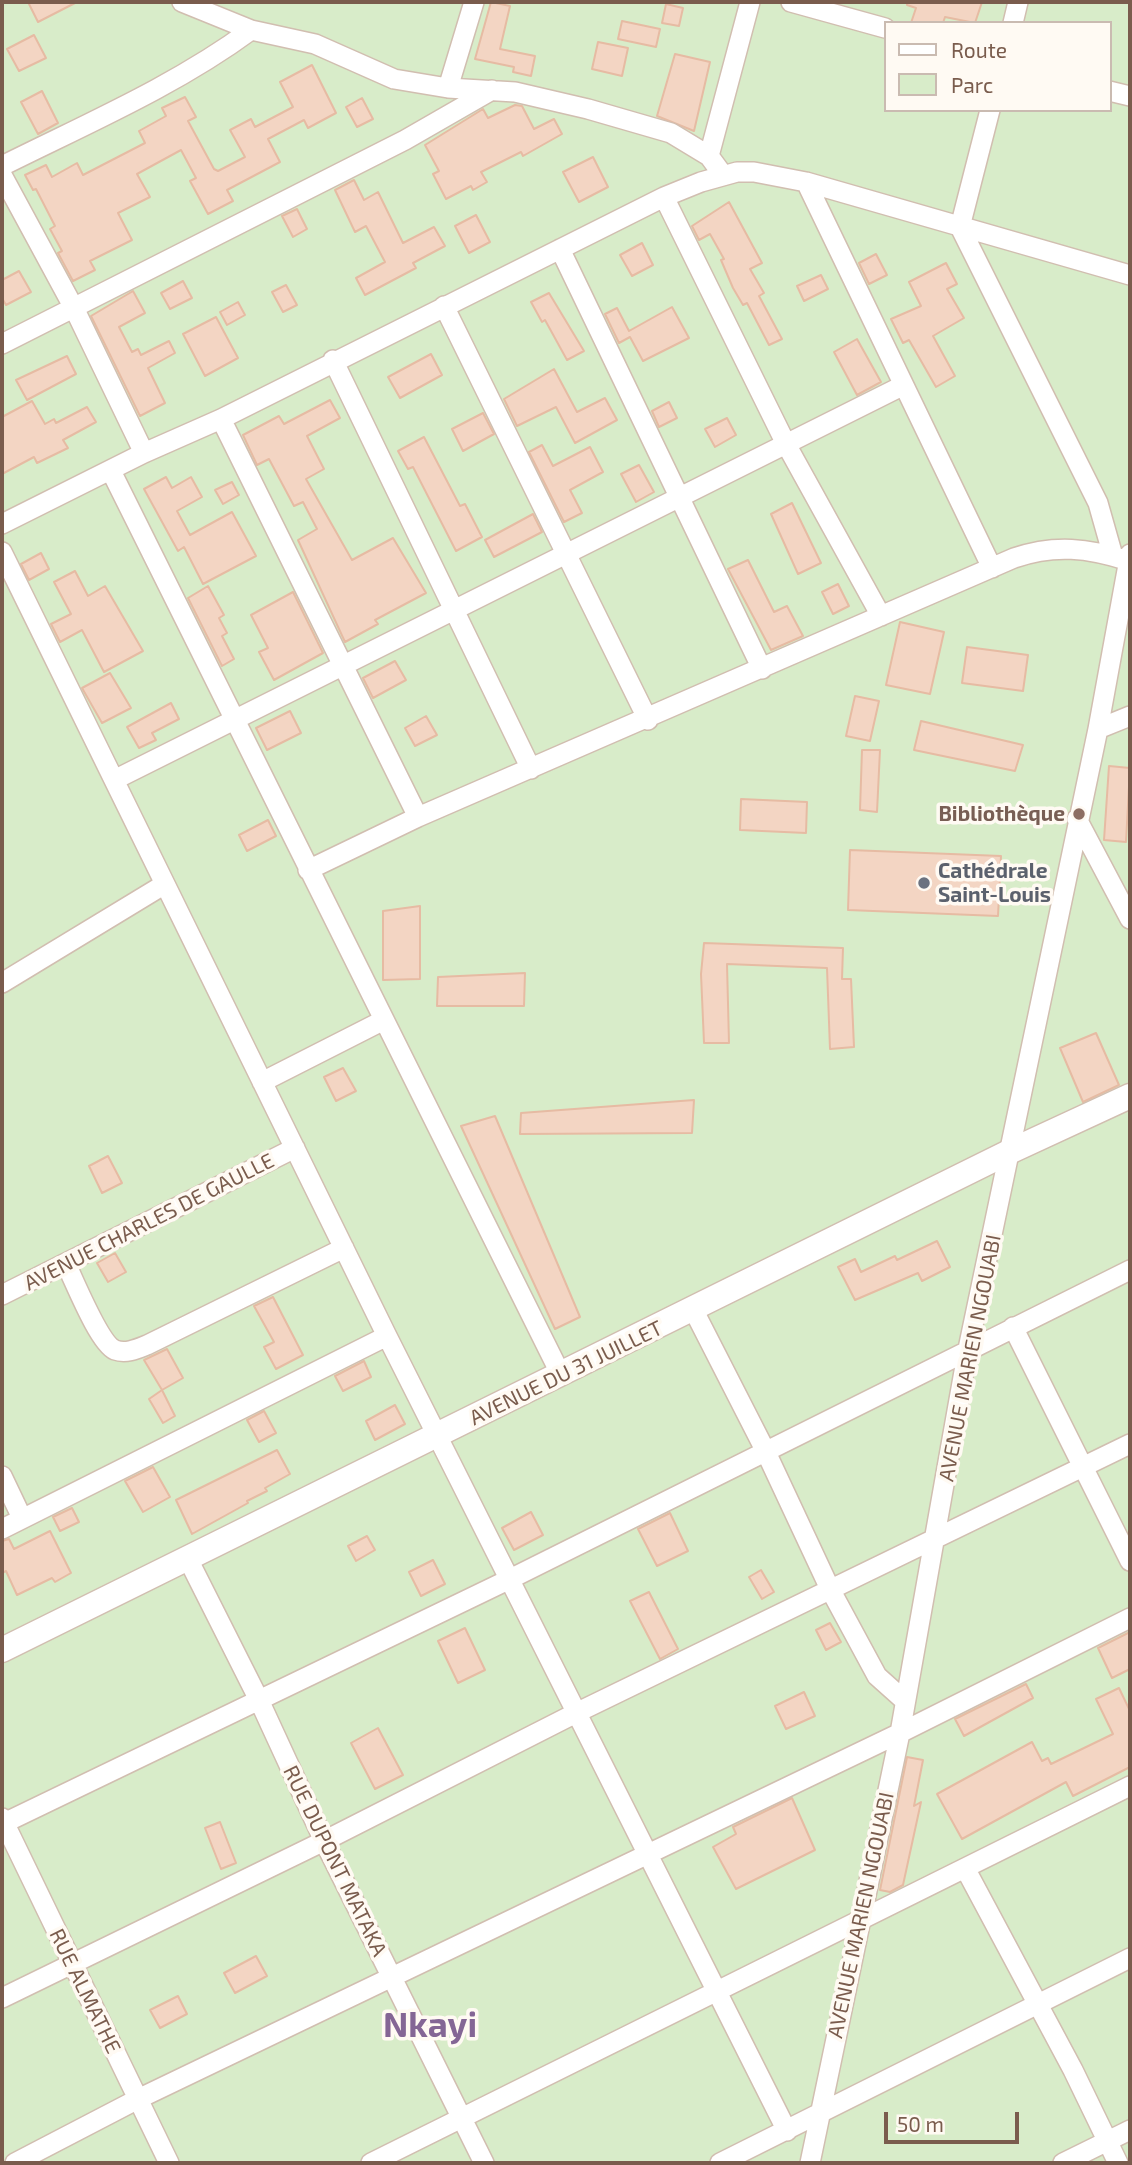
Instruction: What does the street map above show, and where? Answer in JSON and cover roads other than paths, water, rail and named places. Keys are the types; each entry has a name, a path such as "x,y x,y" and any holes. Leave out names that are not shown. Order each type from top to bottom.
{"street":[{"path":"182,2 211,8 251,30 315,44 394,79 448,88 492,90 588,108 671,133 709,156 723,175"},
{"path":"448,88 474,2"},
{"path":"709,156 750,2"},
{"path":"791,2 884,28"},
{"path":"1013,21 1018,2"},
{"path":"2,166 219,54 251,30"},
{"path":"2,344 75,310 405,140 492,90"},
{"path":"1111,91 1130,96"},
{"path":"989,112 960,227 1124,557"},
{"path":"2,524 144,453 221,419 334,360 664,197 723,175 754,172 806,182 1130,275"},
{"path":"2,175 75,310 144,453"},
{"path":"806,182 992,568"},
{"path":"664,197 786,444 881,617"},
{"path":"560,248 762,668"},
{"path":"443,306 648,720"},
{"path":"334,360 531,769"},
{"path":"114,780 453,608 902,386"},
{"path":"221,419 345,664 418,817"},
{"path":"111,471 382,1021 561,1375"},
{"path":"308,870 418,817 648,720 992,568 1049,549 1090,549 1124,557"},
{"path":"2,552 387,1336 787,2131"},
{"name":"AVENUE MARIEN NGOUABI","path":"810,2163 858,1923 900,1733 968,1349 1011,1151 1077,818 1098,729 1124,557"},
{"path":"1098,729 1130,716"},
{"path":"1077,818 1130,919"},
{"path":"2,983 165,884"},
{"path":"262,1082 382,1021"},
{"name":"AVENUE DU 31 JUILLET","path":"2,1650 1011,1151 1130,1096"},
{"name":"AVENUE CHARLES DE GAULLE","path":"2,1295 295,1148"},
{"path":"66,1264 102,1336 110,1347 125,1352 147,1345 344,1248"},
{"path":"3,1822 510,1578 1130,1270"},
{"path":"693,1309 765,1450 830,1589 877,1676 905,1701"},
{"path":"1013,1327 1130,1561"},
{"path":"2,1529 387,1336"},
{"path":"2,1998 71,1962 324,1841 576,1713 1130,1444"},
{"path":"2,1476 22,1518"},
{"name":"RUE DUPONT MATAKA","path":"188,1559 391,1979 484,2163"},
{"path":"15,2163 138,2099 391,1979 645,1853 900,1733 1130,1618"},
{"path":"371,2163 1130,1786"},
{"name":"RUE ALMATHE","path":"3,1822 169,2163"},
{"path":"965,1868 1118,2163"},
{"path":"720,2163 1130,1958"},
{"path":"1063,2163 1130,2130"}],"place":[{"name":"Bibliothèque","path":"1079,814"},
{"name":"Cathédrale Saint-Louis","path":"924,883"}],"district":[{"name":"Nkayi","path":"430,2025"}]}
